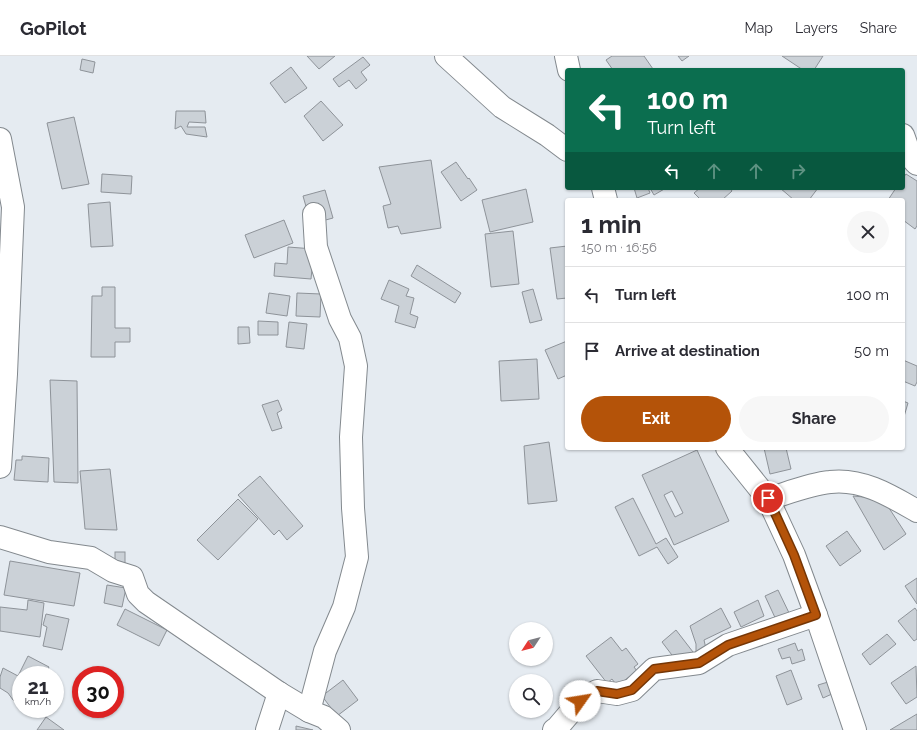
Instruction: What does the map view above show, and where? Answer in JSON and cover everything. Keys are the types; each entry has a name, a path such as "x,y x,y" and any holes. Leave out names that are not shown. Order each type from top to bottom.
{"street":[{"path":"446,56 502,107 547,135 565,148"},
{"path":"566,56 569,68"},
{"path":"0,139 13,207 0,467"},
{"path":"905,140 914,161 917,164"},
{"path":"309,711 325,651 344,607 357,557 353,508 351,437 356,366 350,338 340,319 316,247 314,214"},
{"path":"729,450 768,498 794,555 855,730"},
{"path":"768,498 831,482 851,483 873,488 917,511"},
{"path":"0,537 49,552 91,558 113,571 132,576 138,594 146,602 279,693 309,711 324,717 339,730"},
{"path":"554,730 580,701 597,691 617,694 632,690 654,669 699,663 728,645 816,615"},
{"path":"267,730 279,693"}],"building":[{"path":"307,56 335,56 319,69"},
{"path":"612,56 644,56 652,68 612,68 606,60"},
{"path":"678,56 689,56 682,61"},
{"path":"782,56 823,56 815,68 800,68"},
{"path":"363,57 370,65 361,72 367,80 356,89 349,80 339,87 333,79"},
{"path":"82,59 95,62 93,73 80,70"},
{"path":"291,67 307,88 285,103 270,83"},
{"path":"321,101 343,125 323,141 304,116"},
{"path":"176,111 205,111 206,123 189,122 187,127 205,127 207,137 186,134 181,126 175,129"},
{"path":"74,117 89,184 62,189 47,123"},
{"path":"431,160 441,228 401,234 398,226 388,228 383,206 391,204 379,167"},
{"path":"456,162 477,190 461,201 441,172"},
{"path":"102,174 132,176 131,194 101,192"},
{"path":"906,174 917,181 917,226 915,229 905,222 905,198 889,198 895,190 905,190"},
{"path":"526,189 533,222 490,232 482,200"},
{"path":"325,190 333,218 311,224 303,196"},
{"path":"635,190 649,190 650,193 637,198"},
{"path":"651,190 663,190 654,195"},
{"path":"698,190 732,191 724,198 699,198 694,193"},
{"path":"782,190 816,190 810,198 792,198"},
{"path":"110,202 113,246 91,247 88,204"},
{"path":"284,220 293,243 254,258 245,235"},
{"path":"513,231 519,284 491,287 485,234"},
{"path":"565,246 565,298 557,299 550,248"},
{"path":"288,247 314,249 311,279 274,276 275,263 287,264"},
{"path":"417,265 461,293 455,303 411,276"},
{"path":"389,280 409,289 406,296 414,298 410,314 418,317 415,328 395,322 399,306 381,299"},
{"path":"102,287 115,287 115,328 130,328 130,342 115,342 115,357 91,357 92,296 102,296"},
{"path":"533,289 542,320 530,323 522,292"},
{"path":"269,293 290,296 287,316 266,313"},
{"path":"297,293 321,294 320,317 296,316"},
{"path":"258,321 278,322 278,335 258,335"},
{"path":"289,322 307,324 304,349 286,347"},
{"path":"238,327 249,327 250,343 238,344"},
{"path":"565,342 565,376 558,379 545,350"},
{"path":"537,359 539,399 501,401 499,361"},
{"path":"905,361 917,366 917,382 915,386 905,382"},
{"path":"50,380 77,381 78,483 54,482"},
{"path":"278,400 282,410 277,413 282,428 272,431 262,405"},
{"path":"905,402 908,403 905,413"},
{"path":"549,442 557,501 528,504 524,446"},
{"path":"697,450 729,521 674,545 642,475","holes":["672,491 683,513 675,517 664,495"]},
{"path":"764,450 786,450 791,469 770,474"},
{"path":"22,456 49,458 48,482 14,480 16,460 22,460"},
{"path":"110,469 117,530 85,529 80,471"},
{"path":"260,476 303,526 287,540 279,530 274,535 238,495"},
{"path":"853,496 874,498 887,505 906,534 884,550"},
{"path":"633,498 656,544 666,538 678,557 668,564 657,547 639,556 615,507"},
{"path":"238,499 258,519 218,560 197,540"},
{"path":"847,531 861,551 840,566 826,546"},
{"path":"115,552 125,552 125,569 115,569"},
{"path":"10,561 80,573 74,606 4,595"},
{"path":"917,578 917,604 905,586"},
{"path":"107,585 126,588 122,607 104,603"},
{"path":"778,590 791,617 778,624 765,596"},
{"path":"28,600 44,603 40,637 0,631 0,607 27,610"},
{"path":"758,600 764,616 741,627 734,612"},
{"path":"721,608 731,627 704,640 707,653 696,658 696,644 690,626"},
{"path":"915,608 917,611 917,639 914,641 898,621"},
{"path":"125,609 167,630 159,646 117,625"},
{"path":"46,614 69,619 62,650 43,646 47,627 43,625"},
{"path":"676,630 693,652 678,663 662,642"},
{"path":"887,634 896,644 870,665 862,654"},
{"path":"611,637 622,651 626,648 638,664 634,667 637,671 617,686 612,679 607,683 586,656"},
{"path":"795,643 798,651 802,649 805,660 792,664 790,657 782,659 778,649"},
{"path":"28,656 47,666 23,666"},
{"path":"916,666 917,697 906,704 891,683"},
{"path":"3,668 12,673 12,699 8,693 0,688 0,677"},
{"path":"791,670 802,699 787,705 776,676"},
{"path":"343,680 358,700 337,716 322,696"},
{"path":"828,682 832,694 823,698 818,685"},
{"path":"917,714 917,730 890,730"},
{"path":"45,718 47,718 64,730 37,730"},
{"path":"296,726 313,730 296,730"}],"route":[{"path":"580,701 597,691 617,694 632,690 654,669 699,663 728,645 816,615 794,555 768,498"}]}
